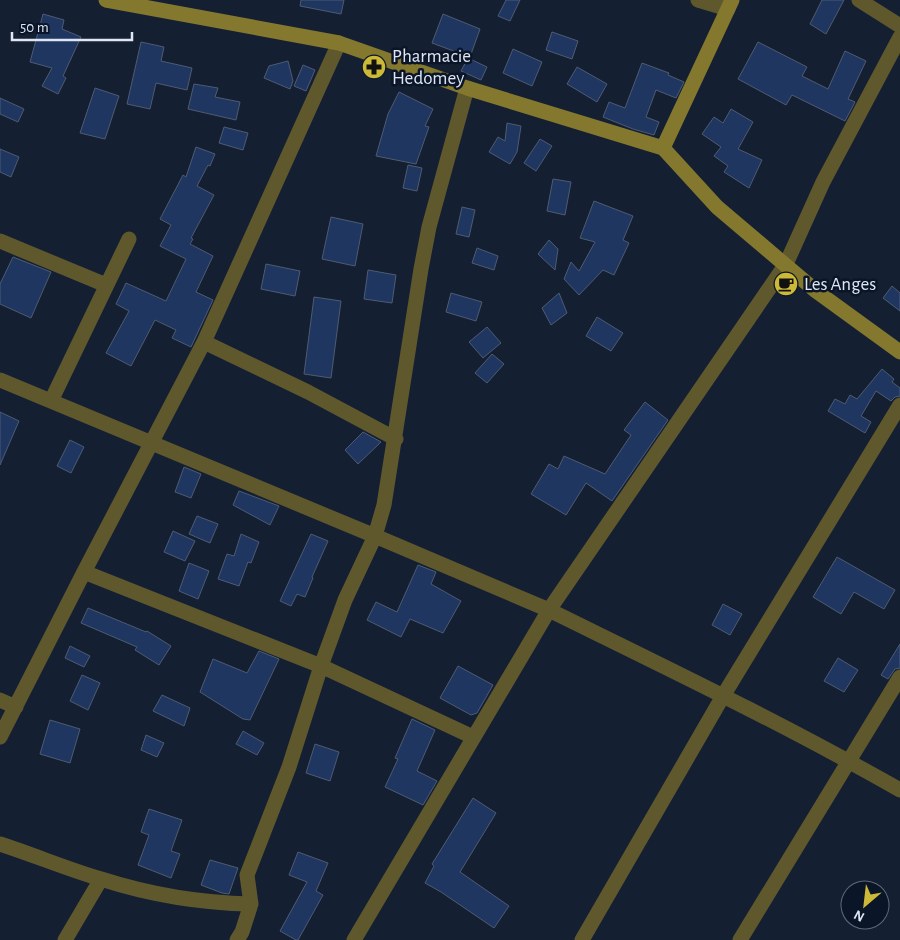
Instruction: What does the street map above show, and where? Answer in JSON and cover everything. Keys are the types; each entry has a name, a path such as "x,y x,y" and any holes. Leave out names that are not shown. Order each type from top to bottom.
{"street":[{"path":"106,0 339,43 467,88 663,148 717,207 816,291 900,352"},
{"path":"663,148 730,4 698,0"},
{"path":"859,0 900,26"},
{"path":"354,940 549,610 786,264 823,182 900,36"},
{"path":"0,737 204,342 339,43"},
{"path":"238,940 251,904 247,875 289,767 321,666 345,600 375,536 384,505 427,236 467,88"},
{"path":"51,401 129,240"},
{"path":"0,241 106,285"},
{"path":"204,342 308,392 396,438"},
{"path":"0,380 549,610 724,696 850,761 900,790"},
{"path":"582,940 724,696 900,405"},
{"path":"84,572 321,666 473,737"},
{"path":"740,940 900,677"},
{"path":"0,700 16,707"},
{"path":"0,844 36,855 101,880 179,899 211,903 251,904"},
{"path":"65,940 101,880"}],"building":[{"path":"301,0 344,0 341,14 300,6"},
{"path":"506,0 520,0 510,21 498,16"},
{"path":"822,0 844,0 826,34 810,24"},
{"path":"43,14 64,20 62,29 81,37 63,76 66,78 58,94 42,86 52,68 30,62"},
{"path":"443,14 480,29 470,57 432,43"},
{"path":"552,32 578,41 572,59 546,50"},
{"path":"141,42 164,47 161,61 192,68 187,90 156,83 150,109 127,104"},
{"path":"758,42 807,67 802,76 828,89 845,51 866,61 848,99 855,102 845,121 792,95 786,105 738,79"},
{"path":"513,49 542,62 532,86 503,73"},
{"path":"468,58 487,67 481,80 461,71"},
{"path":"288,61 293,81 290,89 264,78 269,66"},
{"path":"642,63 669,73 668,75 684,82 676,98 656,90 646,117 659,122 654,135 603,117 609,102 625,108"},
{"path":"303,65 315,70 306,91 294,86"},
{"path":"577,67 607,84 597,102 567,84"},
{"path":"194,84 218,88 215,97 240,102 236,120 188,109"},
{"path":"95,88 119,96 105,139 80,133"},
{"path":"399,92 433,109 425,126 429,127 416,164 376,156 388,114"},
{"path":"0,98 24,109 18,122 0,114"},
{"path":"731,109 753,122 738,149 762,160 749,188 724,172 728,166 714,156 721,147 702,134 714,117 723,123"},
{"path":"507,123 521,126 517,152 510,164 489,152 498,137 505,141"},
{"path":"224,127 248,133 243,150 219,143"},
{"path":"540,139 552,146 536,171 524,163"},
{"path":"196,147 215,154 210,166 208,165 197,186 214,195 191,238 193,239 190,244 213,256 196,292 213,300 191,347 172,338 176,330 155,320 131,366 106,353 129,311 116,304 126,283 166,301 186,259 160,246 171,225 160,219 183,175 186,177"},
{"path":"0,149 19,157 11,177 0,172"},
{"path":"408,165 422,168 417,191 403,188"},
{"path":"553,179 571,182 565,215 547,211"},
{"path":"594,201 633,216 623,240 629,243 614,275 603,270 579,295 564,279 571,262 579,271 595,242 580,238"},
{"path":"462,207 475,210 469,237 456,234"},
{"path":"331,217 363,224 355,266 322,259"},
{"path":"549,240 558,249 555,270 538,254"},
{"path":"477,248 498,256 494,270 472,263"},
{"path":"13,257 51,272 31,318 0,304 0,284"},
{"path":"266,264 300,271 295,296 261,289"},
{"path":"368,270 396,275 392,303 364,299"},
{"path":"892,286 900,293 900,311 883,298"},
{"path":"451,293 482,302 476,321 446,312"},
{"path":"559,293 567,313 551,325 542,308"},
{"path":"314,297 341,301 331,378 304,374"},
{"path":"597,317 623,333 611,351 586,336"},
{"path":"487,327 501,343 483,358 469,342"},
{"path":"492,354 504,364 487,383 475,373"},
{"path":"882,369 894,379 892,382 900,388 900,396 895,397 891,401 876,391 861,416 871,422 865,433 828,411 835,399 845,404 850,395 857,399"},
{"path":"645,402 668,420 612,501 586,483 566,515 531,494 549,464 558,469 564,456 605,474 631,435 624,430"},
{"path":"0,412 19,421 0,465"},
{"path":"363,432 381,442 358,464 345,450"},
{"path":"70,440 84,447 71,473 57,466"},
{"path":"184,467 201,474 191,498 175,492"},
{"path":"239,491 279,506 270,525 233,505"},
{"path":"197,516 218,524 210,543 189,534"},
{"path":"173,531 195,541 185,561 164,552"},
{"path":"241,534 259,542 251,563 248,562 239,586 218,579 227,554 234,556"},
{"path":"311,534 328,541 305,597 297,594 291,606 280,601"},
{"path":"837,557 895,590 884,609 854,592 841,614 813,597"},
{"path":"189,563 209,571 198,599 179,591"},
{"path":"418,565 436,572 431,584 461,601 443,633 410,619 401,637 367,620 376,602 397,612"},
{"path":"723,604 742,614 730,635 712,625"},
{"path":"88,608 147,631 171,646 159,665 135,650 137,647 81,623"},
{"path":"900,644 900,668 895,669 888,679 881,675"},
{"path":"70,646 90,656 84,667 65,658"},
{"path":"259,651 279,659 250,720 243,719 200,692 213,659 247,673"},
{"path":"838,658 858,670 844,692 824,681"},
{"path":"458,666 493,685 477,713 471,715 440,698"},
{"path":"82,675 100,683 88,710 70,701"},
{"path":"162,695 190,708 184,726 153,711"},
{"path":"412,719 435,730 417,771 437,781 423,805 385,787 398,759 395,758"},
{"path":"50,720 80,729 70,763 40,754"},
{"path":"243,731 264,743 257,755 236,744"},
{"path":"146,735 164,743 157,757 141,750"},
{"path":"315,744 339,752 330,781 306,773"},
{"path":"473,798 496,813 460,872 509,906 494,928 425,883 434,866 432,864"},
{"path":"149,809 182,820 171,851 180,854 171,878 138,865 149,835 141,832"},
{"path":"298,852 328,863 316,891 323,895 298,940 296,940 280,931 307,882 289,875"},
{"path":"210,860 238,868 229,894 201,885"}],"place":[{"name":"Pharmacie Hedomey","path":"374,67"},
{"name":"Les Anges","path":"786,284"}]}
